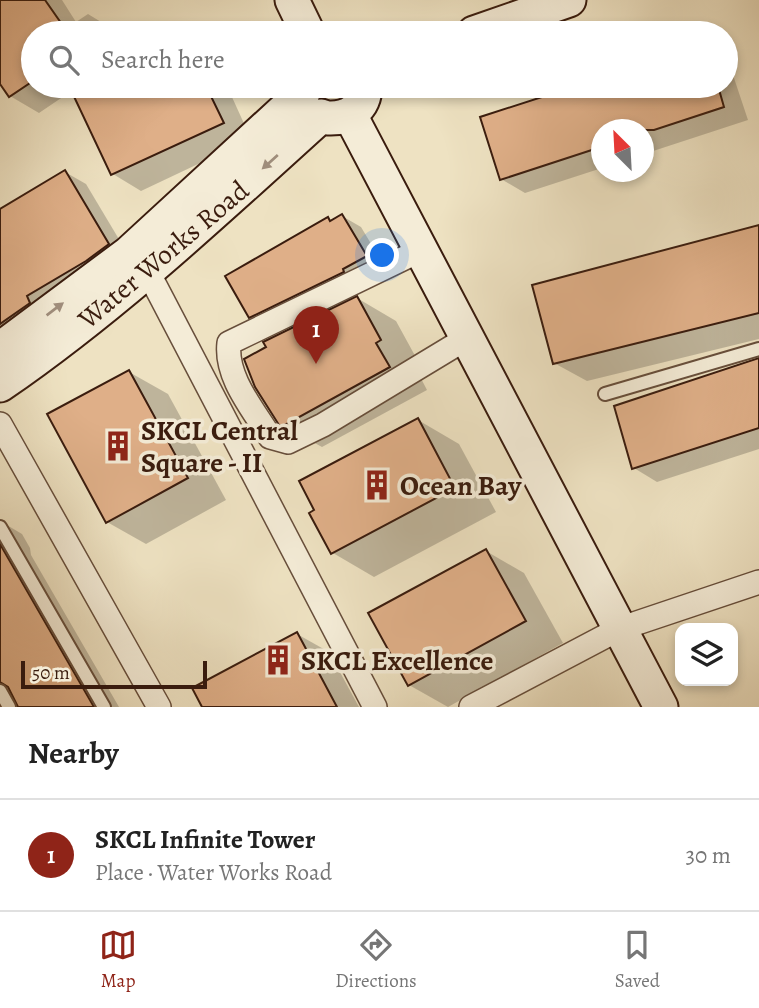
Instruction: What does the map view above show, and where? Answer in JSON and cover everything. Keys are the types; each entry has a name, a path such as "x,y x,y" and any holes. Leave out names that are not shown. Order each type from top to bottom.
{"main road":[{"path":"292,0 302,21"},
{"path":"498,21 528,6 569,0"},
{"path":"319,102 363,98"},
{"path":"319,102 421,250 661,707"},
{"name":"Water Works Road","path":"18,349 148,272 319,102"},
{"name":"Water Works Road","path":"0,385 18,349 129,253 319,102"}],"street":[{"path":"421,250 229,343 228,357 233,376 270,437 288,442 323,425 467,338"},
{"path":"148,272 375,707"},
{"path":"0,424 159,707"},
{"path":"471,707 619,629 759,582"}],"lane":[{"path":"605,394 759,349"},
{"path":"0,527 104,707"},
{"path":"0,691 9,707"}],"building":[{"path":"0,0 45,0 60,21 21,21 21,89 9,97 0,84"},
{"path":"75,98 212,98 224,123 111,175"},
{"path":"539,98 721,98 724,107 654,130 654,119 591,119 591,150 500,180 480,117"},
{"path":"65,170 109,244 27,296 30,303 0,324 0,209"},
{"path":"342,214 367,256 343,269 344,272 249,318 225,276 328,217 330,221"},
{"path":"759,225 759,313 553,364 532,285"},
{"path":"357,296 381,340 376,343 390,367 283,426 279,425 255,387 244,359 266,347 263,342"},
{"path":"759,358 759,428 632,469 614,406"},
{"name":"SKCL Central Square - II","path":"129,370 188,478 106,523 47,414"},
{"name":"Ocean Bay","path":"418,418 455,488 331,554 309,513 314,510 299,481"},
{"path":"0,544 94,707 18,707 8,687 0,682"},
{"path":"486,549 526,621 408,686 368,613"},
{"name":"SKCL Excellence","path":"297,632 337,707 202,707 192,688"}],"place":[{"name":"SKCL Infinite Tower","path":"316,364"},
{"name":"SKCL Central Square - II","path":"118,446"},
{"name":"Ocean Bay","path":"377,485"},
{"name":"SKCL Excellence","path":"278,660"}]}
